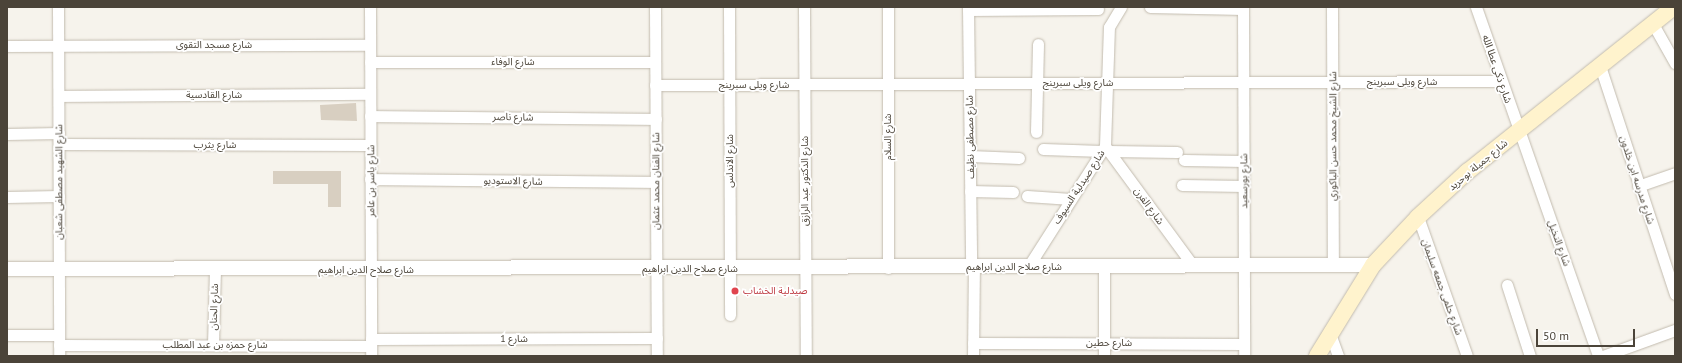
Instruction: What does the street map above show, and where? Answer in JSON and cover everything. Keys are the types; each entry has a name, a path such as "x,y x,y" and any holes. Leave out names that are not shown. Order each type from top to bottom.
{"main road":[{"name":"شارع جميلة بوحريد","path":"1317,356 1329,331 1373,265 1418,217 1519,131 1674,7"}],"street":[{"name":"شارع الشهيد مصطفى شعبان","path":"58,7 59,345"},
{"name":"شارع ياسر بن عامر","path":"370,7 371,347"},
{"name":"شارع الفنان محمد عثمان","path":"655,7 657,356"},
{"name":"شارع الاندلس","path":"729,7 730,315"},
{"name":"شارع الدكتور عبد الرازق","path":"804,7 806,356"},
{"name":"شارع السلام","path":"888,7 888,268"},
{"path":"968,8 1097,8 1109,27 1121,7"},
{"path":"1150,7 1243,8"},
{"name":"شارع الشيخ محمد حسن الباكوري","path":"1332,7 1333,265"},
{"name":"شارع ذكى عطا الله","path":"1476,7 1519,131"},
{"name":"شارع مصطفى نظيف","path":"968,8 973,356"},
{"name":"شارع بورسعيد","path":"1243,8 1244,356"},
{"path":"1653,24 1675,63"},
{"name":"شارع صيدلية السيوف","path":"1028,267 1105,149 1109,27"},
{"path":"1036,132 1038,44"},
{"name":"شارع مسجد التقوى","path":"7,46 370,45"},
{"name":"شارع الوفاء","path":"370,62 655,62"},
{"name":"شارع مدرسه ابن خلدون","path":"1600,66 1638,186 1675,294"},
{"name":"شارع ويلى سبرينج","path":"655,85 1501,81"},
{"name":"شارع القادسية","path":"59,96 370,94"},
{"name":"شارع ناصر","path":"370,116 656,119"},
{"name":"شارع النخيل","path":"1519,131 1598,356"},
{"path":"7,134 59,133"},
{"name":"شارع يثرب","path":"59,144 370,145"},
{"path":"1043,149 1105,149 1244,161"},
{"name":"شارع الفرن","path":"1105,149 1193,266"},
{"path":"970,156 1019,158"},
{"path":"1638,186 1675,173"},
{"name":"شارع الاستوديو","path":"370,179 656,182"},
{"path":"1182,185 1244,186"},
{"path":"970,191 1014,192"},
{"path":"7,197 59,196"},
{"path":"1027,196 1071,199"},
{"name":"شارع حلمى جمعه سليمان","path":"1418,217 1467,356"},
{"name":"شارع صلاح الدين ابراهيم","path":"7,269 371,270 1373,265"},
{"path":"1104,267 1104,356"},
{"name":"شارع الحنان","path":"213,345 215,270"},
{"path":"1507,285 1530,356"},
{"path":"1603,356 1675,330"},
{"path":"1329,331 1338,356"},
{"name":"شارع حمزه بن عبد المطلب","path":"7,335 59,345 371,347"},
{"name":"شارع 1","path":"371,347 657,338"},
{"name":"شارع حطين","path":"973,343 1244,344"}],"building":[{"path":"356,103 357,121 321,120 320,105"},
{"path":"273,171 341,171 341,207 328,207 328,184 273,184"}],"place":[{"name":"صيدلية الخشاب","path":"735,291"}]}
